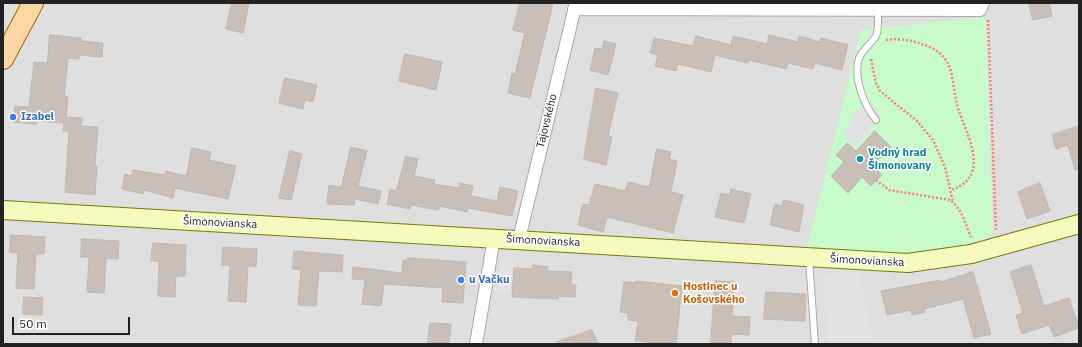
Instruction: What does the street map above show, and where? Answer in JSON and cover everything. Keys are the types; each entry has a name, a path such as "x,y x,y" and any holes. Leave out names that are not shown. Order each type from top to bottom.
{"main road":[{"path":"3,59 33,3"}],"street":[{"path":"575,6 878,11 982,6"},
{"name":"Tajovského","path":"519,239 575,6"},
{"name":"Šimonovianska","path":"3,210 519,239 908,263 970,254 1079,224"},
{"path":"476,344 494,238"}],"lane":[{"path":"876,120 868,110 859,81 858,69 859,58 864,48 877,34 878,11"},
{"path":"809,257 815,344"}],"path":[{"path":"982,6 989,22 996,247"},
{"path":"881,41 890,39 918,43 940,52 948,61 959,112 965,124 973,151 974,163 971,173 966,181 951,190"},
{"path":"872,54 872,68 880,91 917,121 933,140 945,167 953,202"},
{"path":"876,180 889,190 950,200 961,211 973,243"}],"shaded area":[{"path":"3,3 1079,3 1079,344 3,344"},
{"path":"869,99 882,117 855,148 844,136 856,111"},
{"path":"501,256 514,257 510,294 497,293"},
{"path":"845,272 860,273 874,344 828,344 823,276"}],"green space":[{"path":"983,17 986,21 993,236 941,251 903,255 807,247 861,30"}],"building":[{"path":"232,3 249,3 243,33 226,29"},
{"path":"520,3 553,3 530,98 508,93 512,73 515,74 525,33 513,30"},
{"path":"1029,3 1049,3 1052,16 1033,20"},
{"path":"50,35 81,38 81,41 103,43 102,57 79,55 79,59 68,58 64,96 68,97 66,117 82,118 81,126 98,127 95,166 97,166 95,195 65,192 69,132 63,131 64,123 37,121 36,124 13,122 15,106 29,107 34,62 47,63"},
{"path":"769,35 798,42 799,36 820,42 821,38 848,45 842,70 815,63 813,69 788,63 786,69 749,60 748,63 715,55 711,72 678,64 676,71 655,66 658,55 650,53 654,38 693,46 696,36 731,45 733,36 767,44"},
{"path":"604,41 616,44 608,75 590,70 595,48 602,49"},
{"path":"405,54 442,62 436,90 399,81"},
{"path":"285,78 317,85 313,102 305,100 303,109 279,103"},
{"path":"596,88 618,93 608,136 612,137 606,165 584,159"},
{"path":"1079,126 1079,169 1075,170 1068,145 1056,149 1052,135"},
{"name":"Vodný hrad Šimonovany","path":"875,131 891,147 872,166 882,175 871,186 862,177 848,193 831,176 844,162 836,155 847,143 856,151"},
{"path":"351,147 367,151 358,186 381,191 378,204 355,199 354,205 327,204 329,185 341,187"},
{"path":"192,148 211,152 209,160 236,166 228,199 175,188 173,198 144,190 143,194 122,189 125,174 131,176 133,170 165,175 166,171 186,176"},
{"path":"657,149 671,152 669,159 677,161 671,192 683,195 673,233 607,217 603,232 578,225 583,204 589,205 595,184 625,191 628,182 649,187"},
{"path":"290,151 302,154 291,200 279,198"},
{"path":"406,156 418,159 414,176 435,180 434,184 459,188 460,183 473,186 471,196 497,201 500,187 518,191 512,216 468,208 467,212 439,206 439,210 411,205 410,209 387,204 390,189 396,191"},
{"path":"1040,183 1050,211 1027,219 1018,192"},
{"path":"731,189 751,194 744,223 715,217 721,193 730,195"},
{"path":"784,200 804,205 799,232 770,225 775,204 782,206"},
{"path":"11,235 45,237 44,254 36,254 34,289 16,288 18,253 10,252"},
{"path":"82,239 119,241 118,259 106,258 104,293 87,292 89,257 81,257"},
{"path":"153,243 186,245 185,276 176,276 175,297 158,296 159,261 151,261"},
{"path":"223,247 257,249 256,267 248,266 246,302 228,301 230,265 222,265"},
{"path":"294,251 343,255 342,272 319,271 316,306 298,305 301,270 293,269"},
{"path":"408,258 466,262 463,303 442,302 443,288 384,284 381,306 362,304 365,280 352,279 353,267 402,273 403,260 407,260"},
{"path":"533,265 548,267 548,271 572,272 571,284 576,285 575,297 558,296 558,299 512,297 514,268 533,269"},
{"path":"1031,265 1044,306 1069,298 1079,328 1054,337 1049,325 1022,334 1016,315 1023,313 1010,272"},
{"path":"973,272 991,334 974,338 963,299 924,309 925,312 912,315 911,310 887,315 881,291 940,280 940,282"},
{"path":"636,281 682,286 676,344 645,344 644,341 635,341 638,321 628,320 628,313 620,312 624,282 636,283"},
{"path":"715,281 734,282 732,316 750,317 749,335 731,334 731,344 711,344"},
{"path":"766,292 806,294 805,321 764,319"},
{"path":"24,297 43,298 42,315 23,314"},
{"path":"430,323 451,324 449,344 428,344"},
{"path":"592,330 598,344 557,344 557,342"}],"place":[{"name":"Izabel","path":"13,117"},
{"name":"Vodný hrad Šimonovany","path":"860,159"},
{"name":"u Vačku","path":"461,280"},
{"name":"Hostinec u Košovského","path":"675,293"}]}
